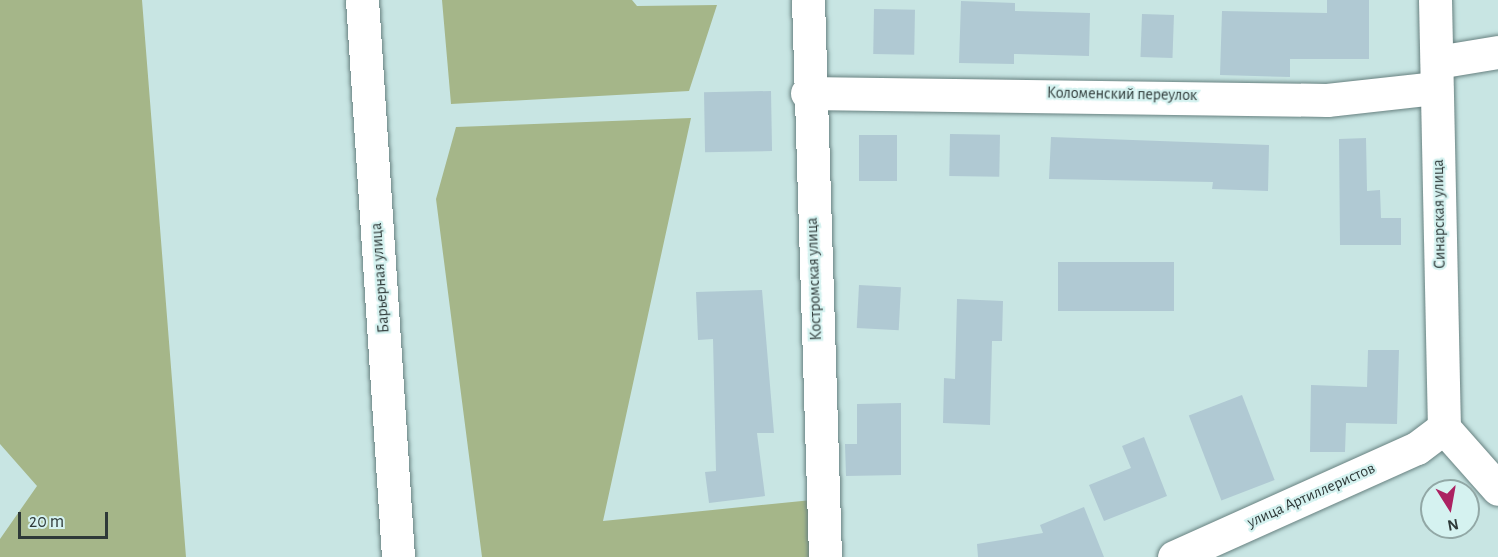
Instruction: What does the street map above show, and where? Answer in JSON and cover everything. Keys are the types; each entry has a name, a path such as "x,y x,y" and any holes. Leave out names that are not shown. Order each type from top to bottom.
{"street":[{"name":"Барьерная улица","path":"362,0 398,557"},
{"name":"Костромская улица","path":"808,0 807,93 825,557"},
{"name":"Синарская улица","path":"1435,0 1444,428"},
{"name":"Коломенский переулок","path":"807,93 1327,100 1436,75 1498,52"},
{"path":"1444,428 1498,489"},
{"name":"улица Артиллеристов","path":"1174,557 1417,448 1444,428"}],"green space":[{"path":"0,0 142,0 186,557 0,557 0,539 37,486 0,444"},
{"path":"442,0 632,0 637,6 717,5 689,91 451,104"},
{"path":"691,118 603,521 812,500 812,557 482,557 436,199 456,127"}],"building":[{"path":"1327,0 1369,0 1369,59 1290,59 1290,77 1220,75 1222,11 1327,13"},
{"path":"961,1 1015,3 1015,11 1090,13 1089,56 1014,54 1014,64 959,63"},
{"path":"874,9 915,10 914,55 873,54"},
{"path":"1142,14 1174,15 1172,58 1140,57"},
{"path":"771,91 772,151 705,152 704,92"},
{"path":"950,134 1000,135 999,177 949,176"},
{"path":"859,135 897,135 897,181 859,181"},
{"path":"1051,137 1269,145 1268,191 1212,189 1213,182 1049,179"},
{"path":"1366,138 1367,191 1380,190 1381,218 1401,218 1401,245 1340,245 1339,139"},
{"path":"1058,262 1174,262 1174,311 1058,311"},
{"path":"859,285 901,287 899,330 857,328"},
{"path":"762,290 774,433 757,433 765,496 709,503 705,472 716,471 713,339 698,340 696,292"},
{"path":"957,299 1003,301 1002,341 992,341 990,425 943,423 944,378 955,379"},
{"path":"1368,350 1399,350 1397,424 1346,423 1345,452 1310,452 1311,385 1367,387"},
{"path":"1242,395 1275,480 1221,500 1189,415"},
{"path":"901,403 901,475 846,476 845,444 857,444 857,404"},
{"path":"1144,437 1167,496 1104,521 1089,485 1131,468 1122,446"},
{"path":"1084,507 1104,557 978,557 977,544 1043,533 1040,525"}]}
